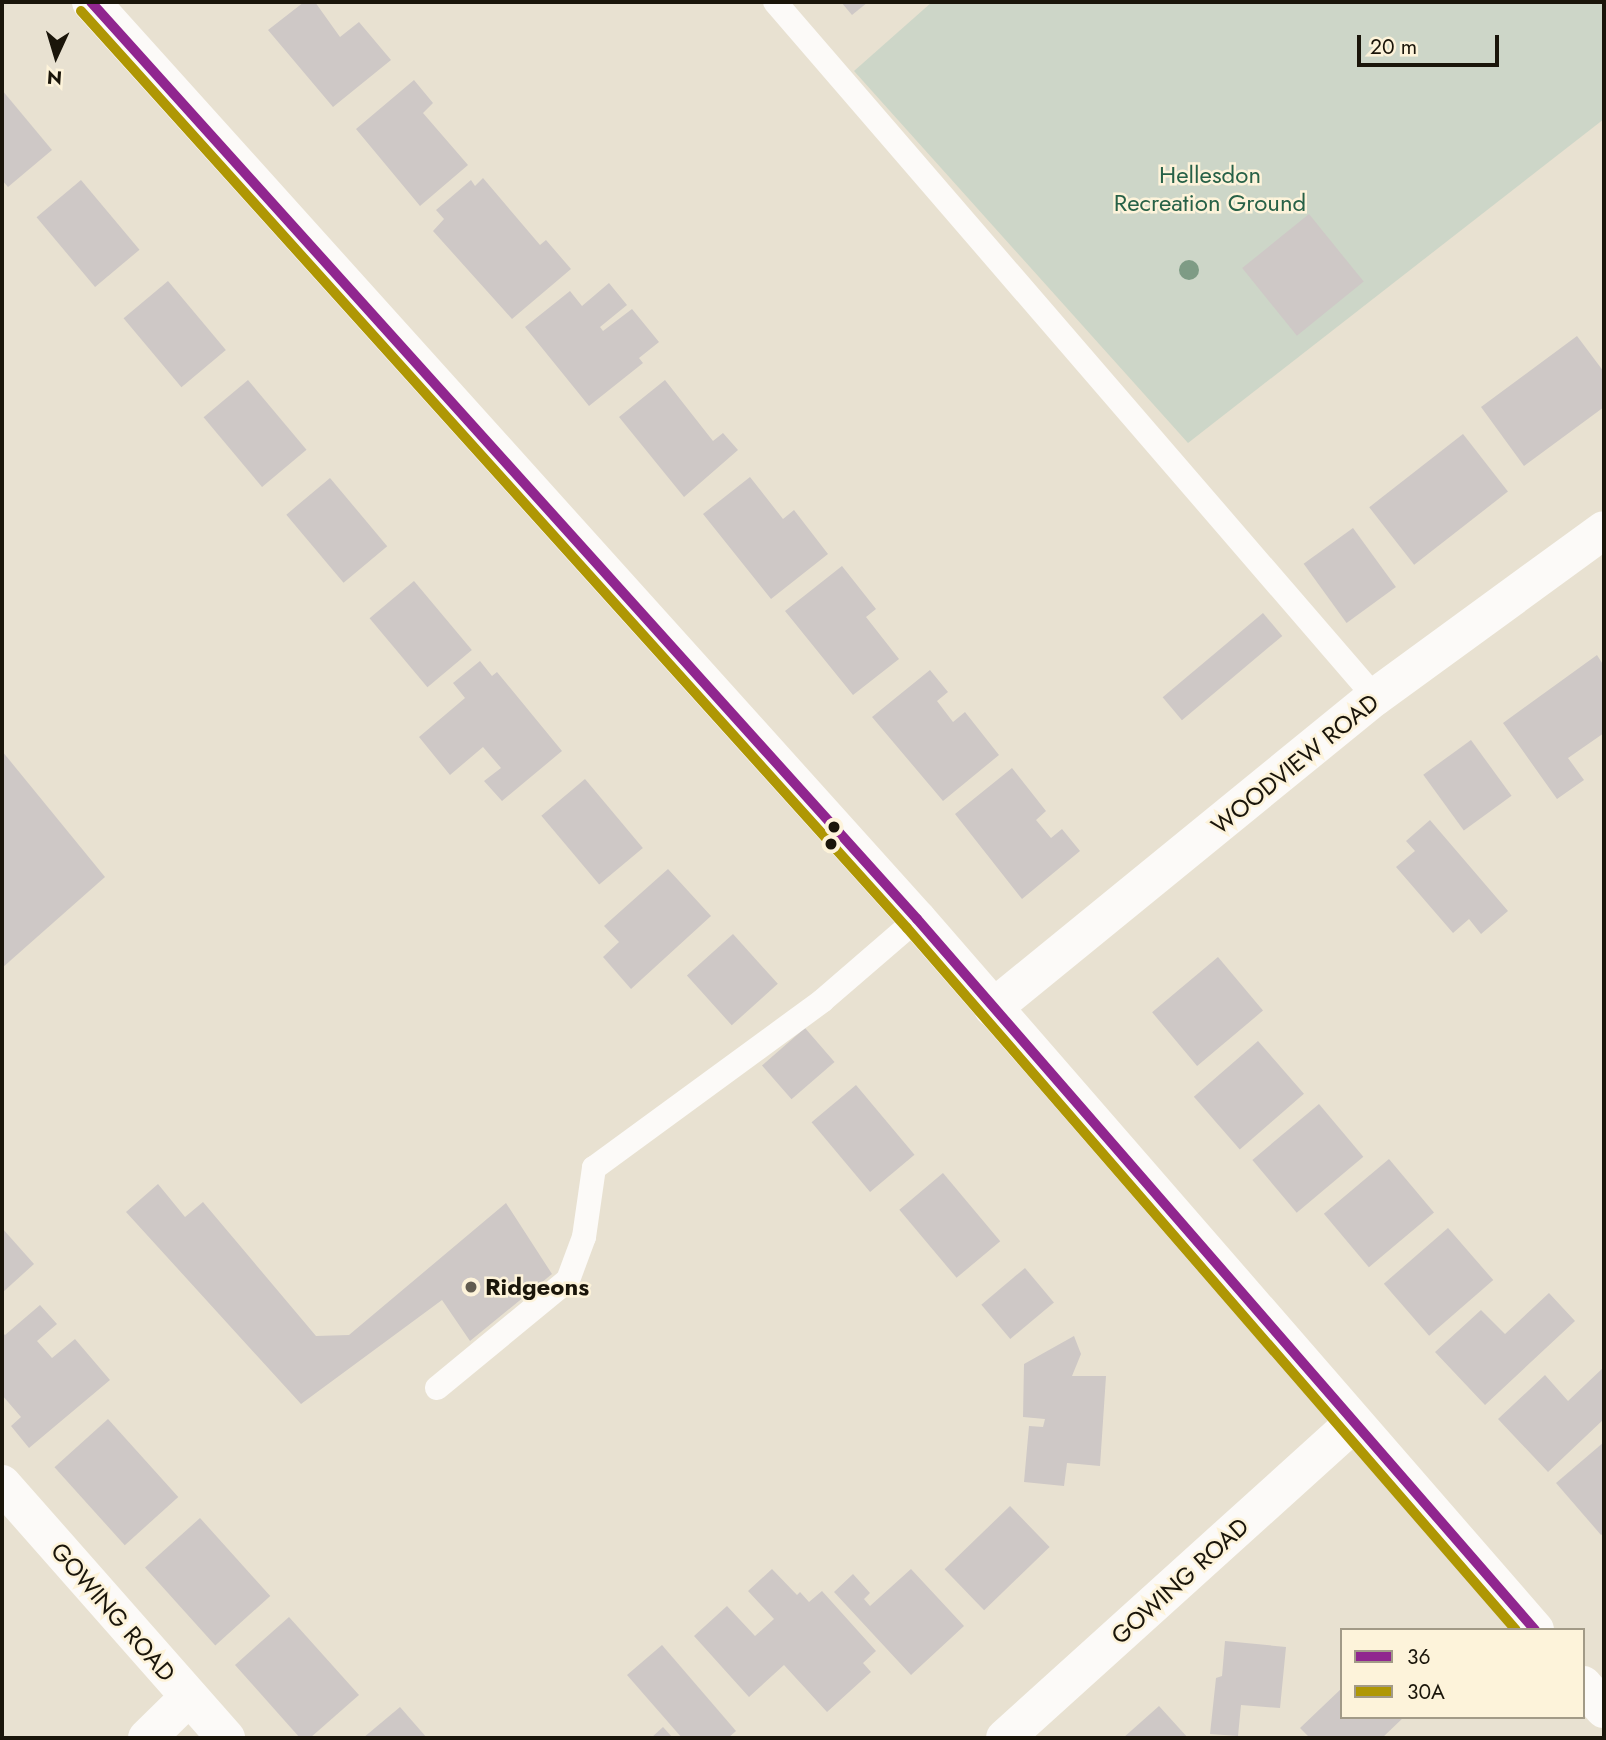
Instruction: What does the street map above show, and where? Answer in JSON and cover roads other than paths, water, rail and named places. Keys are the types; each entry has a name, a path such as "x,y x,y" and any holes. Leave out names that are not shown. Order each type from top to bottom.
{"street":[{"path":"91,2 917,919 1533,1628"},
{"name":"WOODVIEW ROAD","path":"993,1008 1375,697 1604,530"},
{"name":"GOWING ROAD","path":"1005,1738 1354,1423"},
{"name":"GOWING ROAD","path":"2,1484 226,1738"},
{"path":"1585,1687 1604,1709"},
{"path":"147,1738 188,1698"}],"lane":[{"path":"775,2 1375,697"},
{"path":"437,1388 568,1280 584,1237 594,1168 822,1001 917,919"}],"place":[{"name":"Ridgeons","path":"471,1287"}],"park label":[{"name":"Hellesdon Recreation Ground","path":"1210,189"}]}
